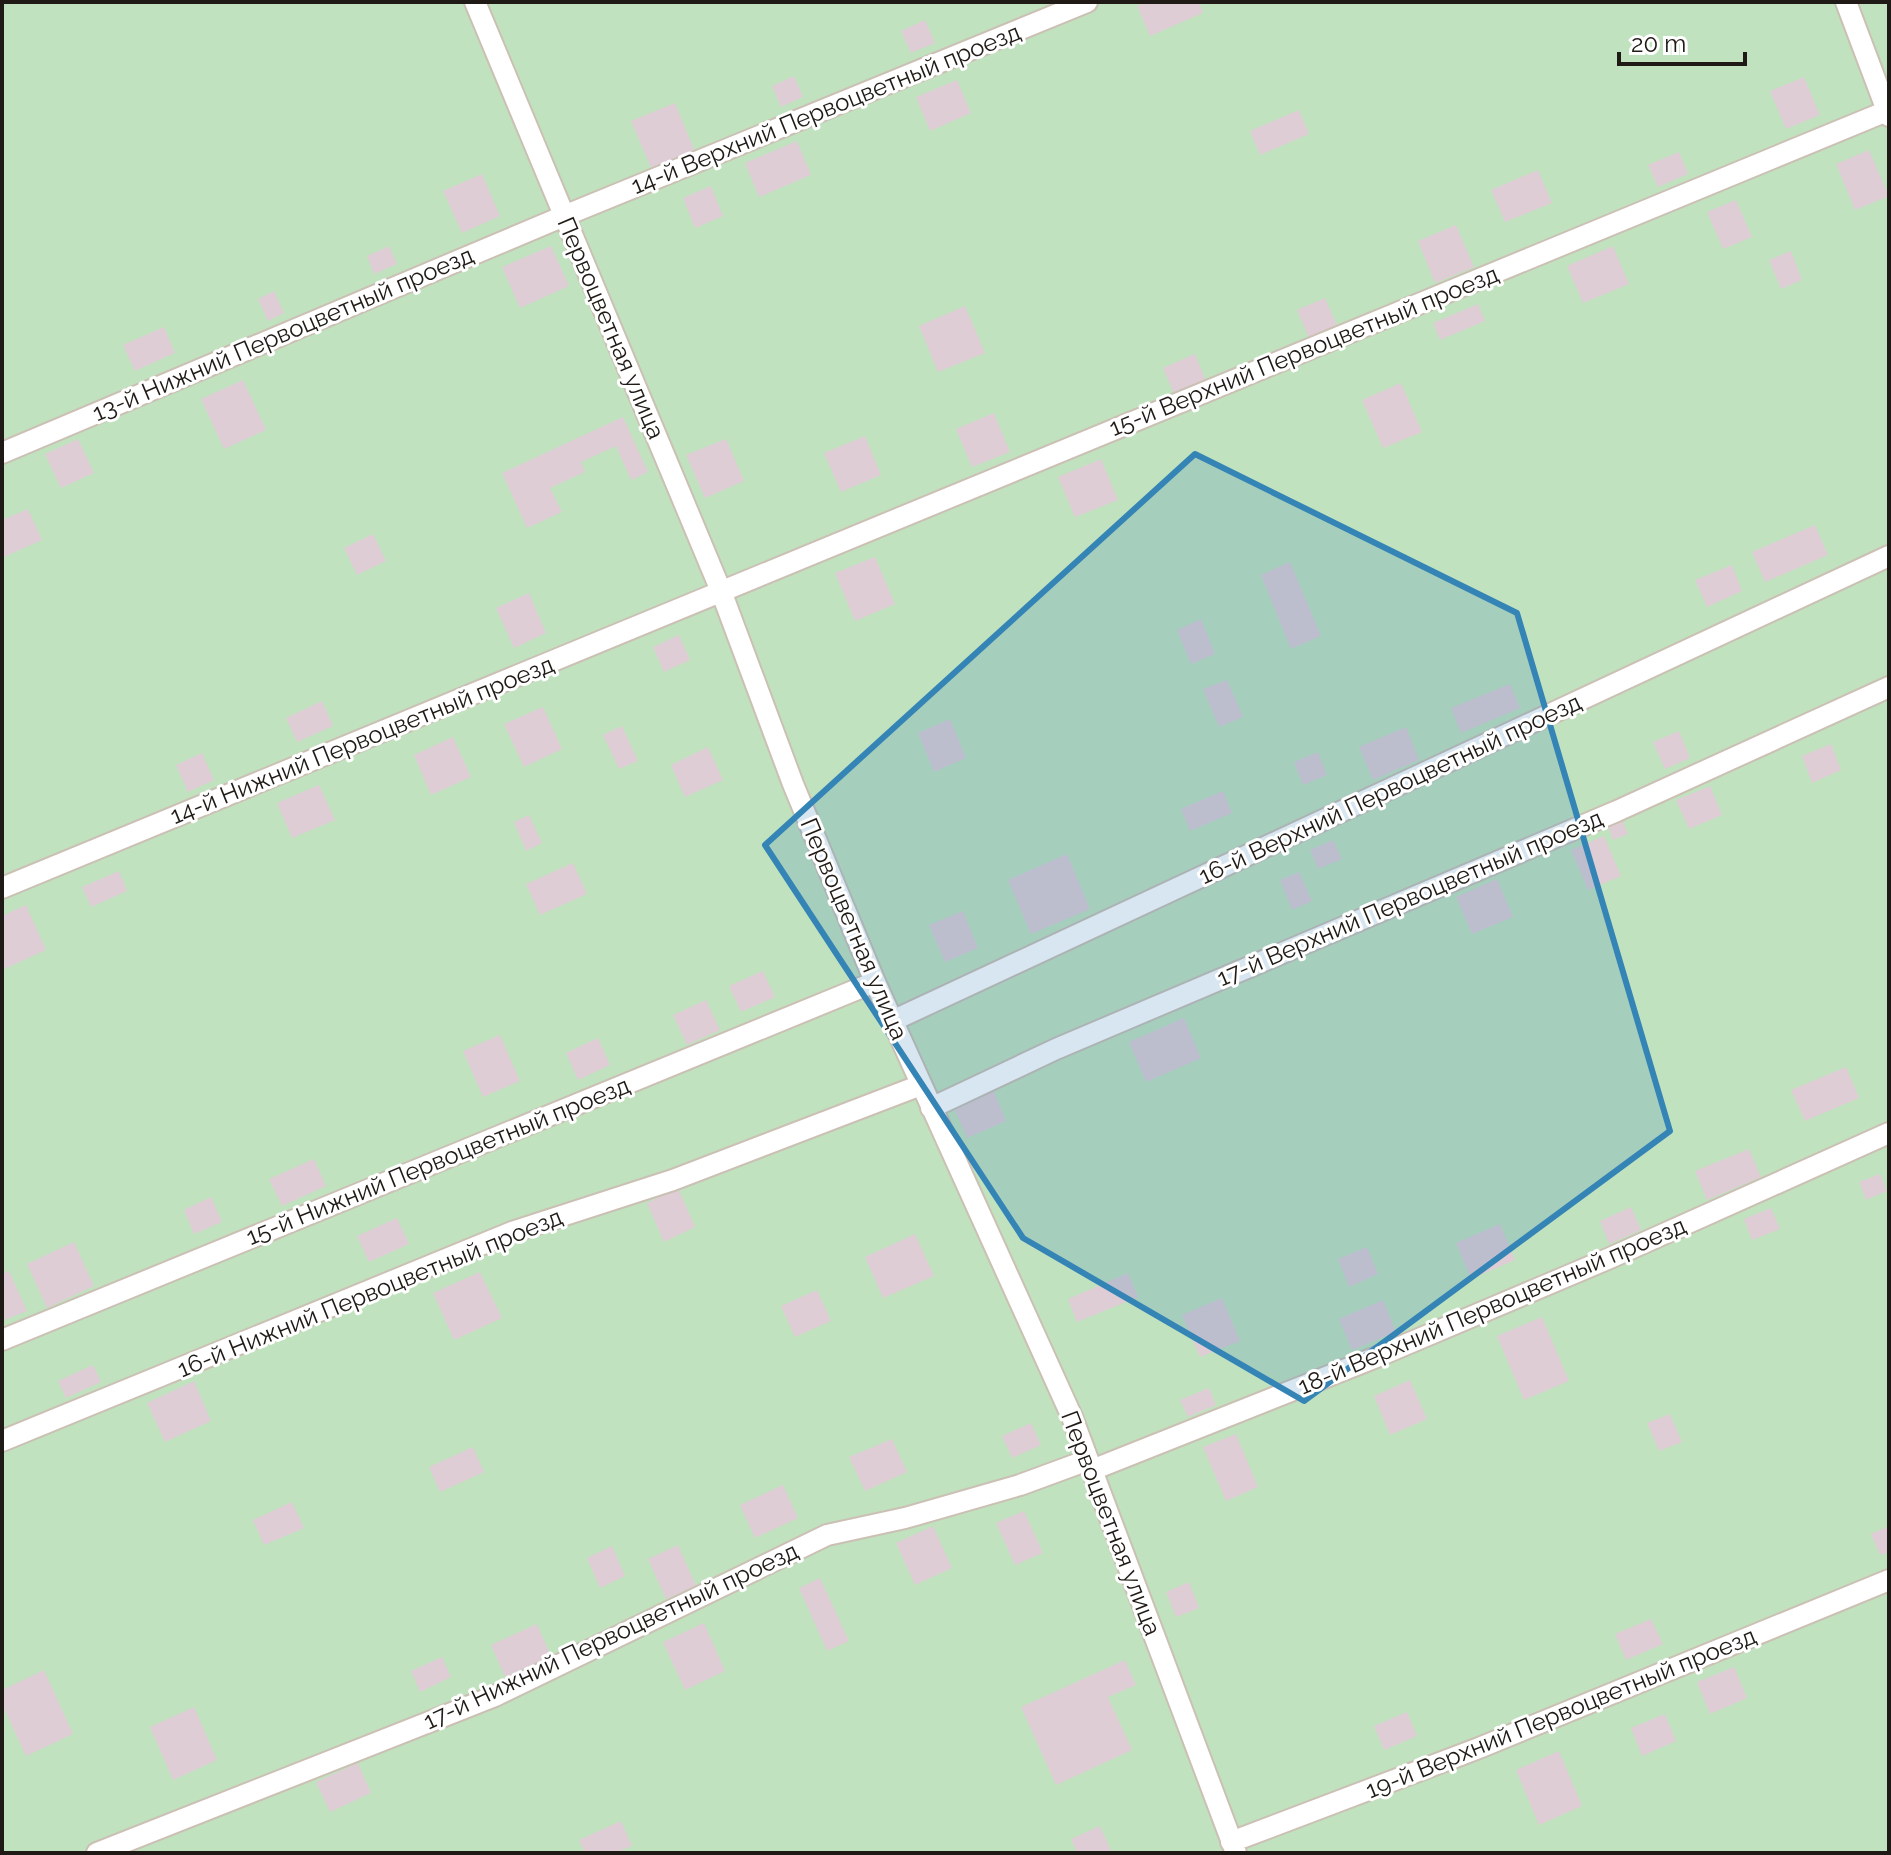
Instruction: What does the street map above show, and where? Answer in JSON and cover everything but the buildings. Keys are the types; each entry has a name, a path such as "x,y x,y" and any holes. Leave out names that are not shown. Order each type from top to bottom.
{"lane":[{"name":"Первоцветная улица","path":"475,2 721,591 793,784 875,982 1072,1417 1233,1850"},
{"name":"14-й Верхний Первоцветный проезд","path":"564,216 1087,2"},
{"path":"1846,2 1888,114"},
{"name":"15-й Верхний Первоцветный проезд","path":"721,591 1888,114"},
{"name":"13-й Нижний Первоцветный проезд","path":"2,453 564,216"},
{"name":"16-й Верхний Первоцветный проезд","path":"892,1021 1889,556"},
{"name":"14-й Нижний Первоцветный проезд","path":"2,888 721,591"},
{"name":"17-й Верхний Первоцветный проезд","path":"931,1108 1071,1043 1617,811 1889,687"},
{"name":"15-й Нижний Первоцветный проезд","path":"2,1340 875,982"},
{"name":"16-й Нижний Первоцветный проезд","path":"2,1441 512,1232 673,1180 921,1085"},
{"name":"18-й Верхний Первоцветный проезд","path":"1090,1465 1374,1358 1610,1258 1889,1133"},
{"name":"17-й Нижний Первоцветный проезд","path":"97,1853 495,1696 827,1535 905,1518 1090,1465"},
{"name":"19-й Верхний Первоцветный проезд","path":"1233,1850 1889,1580"}],"highlighted area":[{"path":"1195,454 1517,613 1670,1131 1304,1401 1023,1238 765,845"}],"green space":[{"path":"2,2 1889,2 1889,1853 2,1853"}]}
